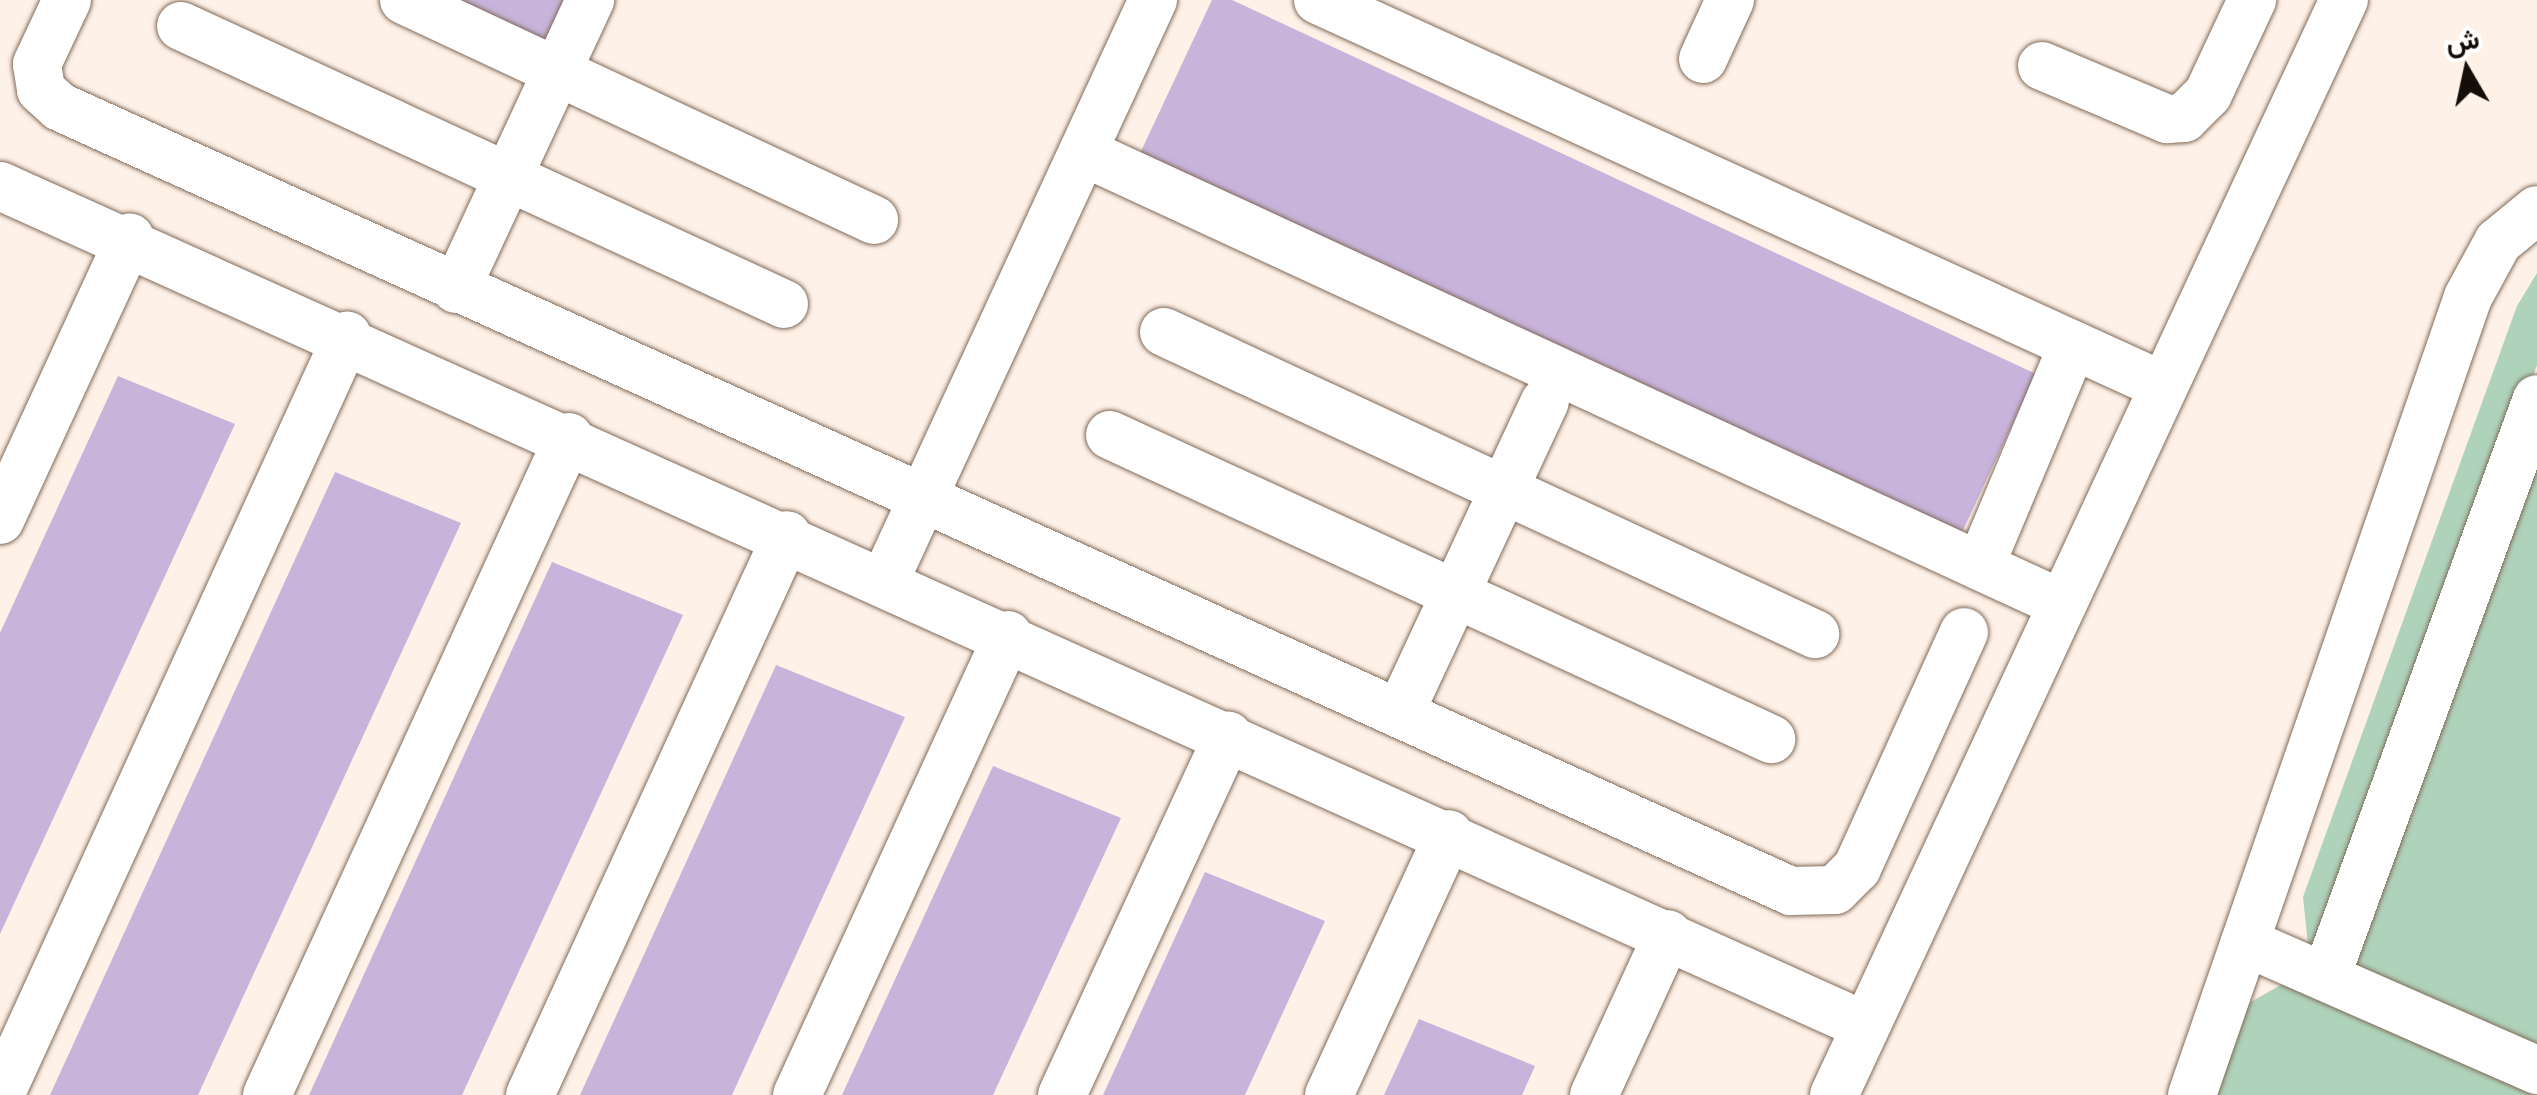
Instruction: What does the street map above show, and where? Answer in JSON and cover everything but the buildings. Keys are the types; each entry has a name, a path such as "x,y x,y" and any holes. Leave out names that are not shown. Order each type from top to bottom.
{"lane":[{"path":"67,0 36,64 49,100 456,289 1402,708 1791,891 1820,894 1857,868 1964,632"},
{"path":"404,0 874,220"},
{"path":"456,289 590,0"},
{"path":"885,580 1153,0"},
{"path":"1318,0 2161,385"},
{"path":"1703,59 1730,0"},
{"path":"2042,66 2167,119 2184,118 2208,94 2252,0"},
{"path":"1834,1095 2161,385 2344,0"},
{"path":"180,26 784,304"},
{"path":"1082,152 2060,603"},
{"path":"7,179 1866,1026"},
{"path":"2192,1095 2468,296 2498,242 2537,210"},
{"path":"0,520 130,237"},
{"path":"1164,332 1815,634"},
{"path":"0,1095 347,336"},
{"path":"1980,566 2073,345"},
{"path":"2326,977 2537,399"},
{"path":"1402,708 1545,402"},
{"path":"1110,435 1771,739"},
{"path":"267,1095 569,437"},
{"path":"530,1095 786,535"},
{"path":"797,1095 1008,635"},
{"path":"1062,1095 1228,735"},
{"path":"1329,1095 1449,834"},
{"path":"1594,1095 1668,934"},
{"path":"2245,942 2537,1070"}],"shaded area":[{"path":"0,0 2537,0 2537,1095 0,1095"}],"green space":[{"path":"2537,273 2537,365 2322,952 2308,945 2303,897 2517,306"},
{"path":"2537,445 2537,1050 2344,966"},
{"path":"2290,980 2537,1088 2537,1095 2204,1095 2231,1013"}]}
